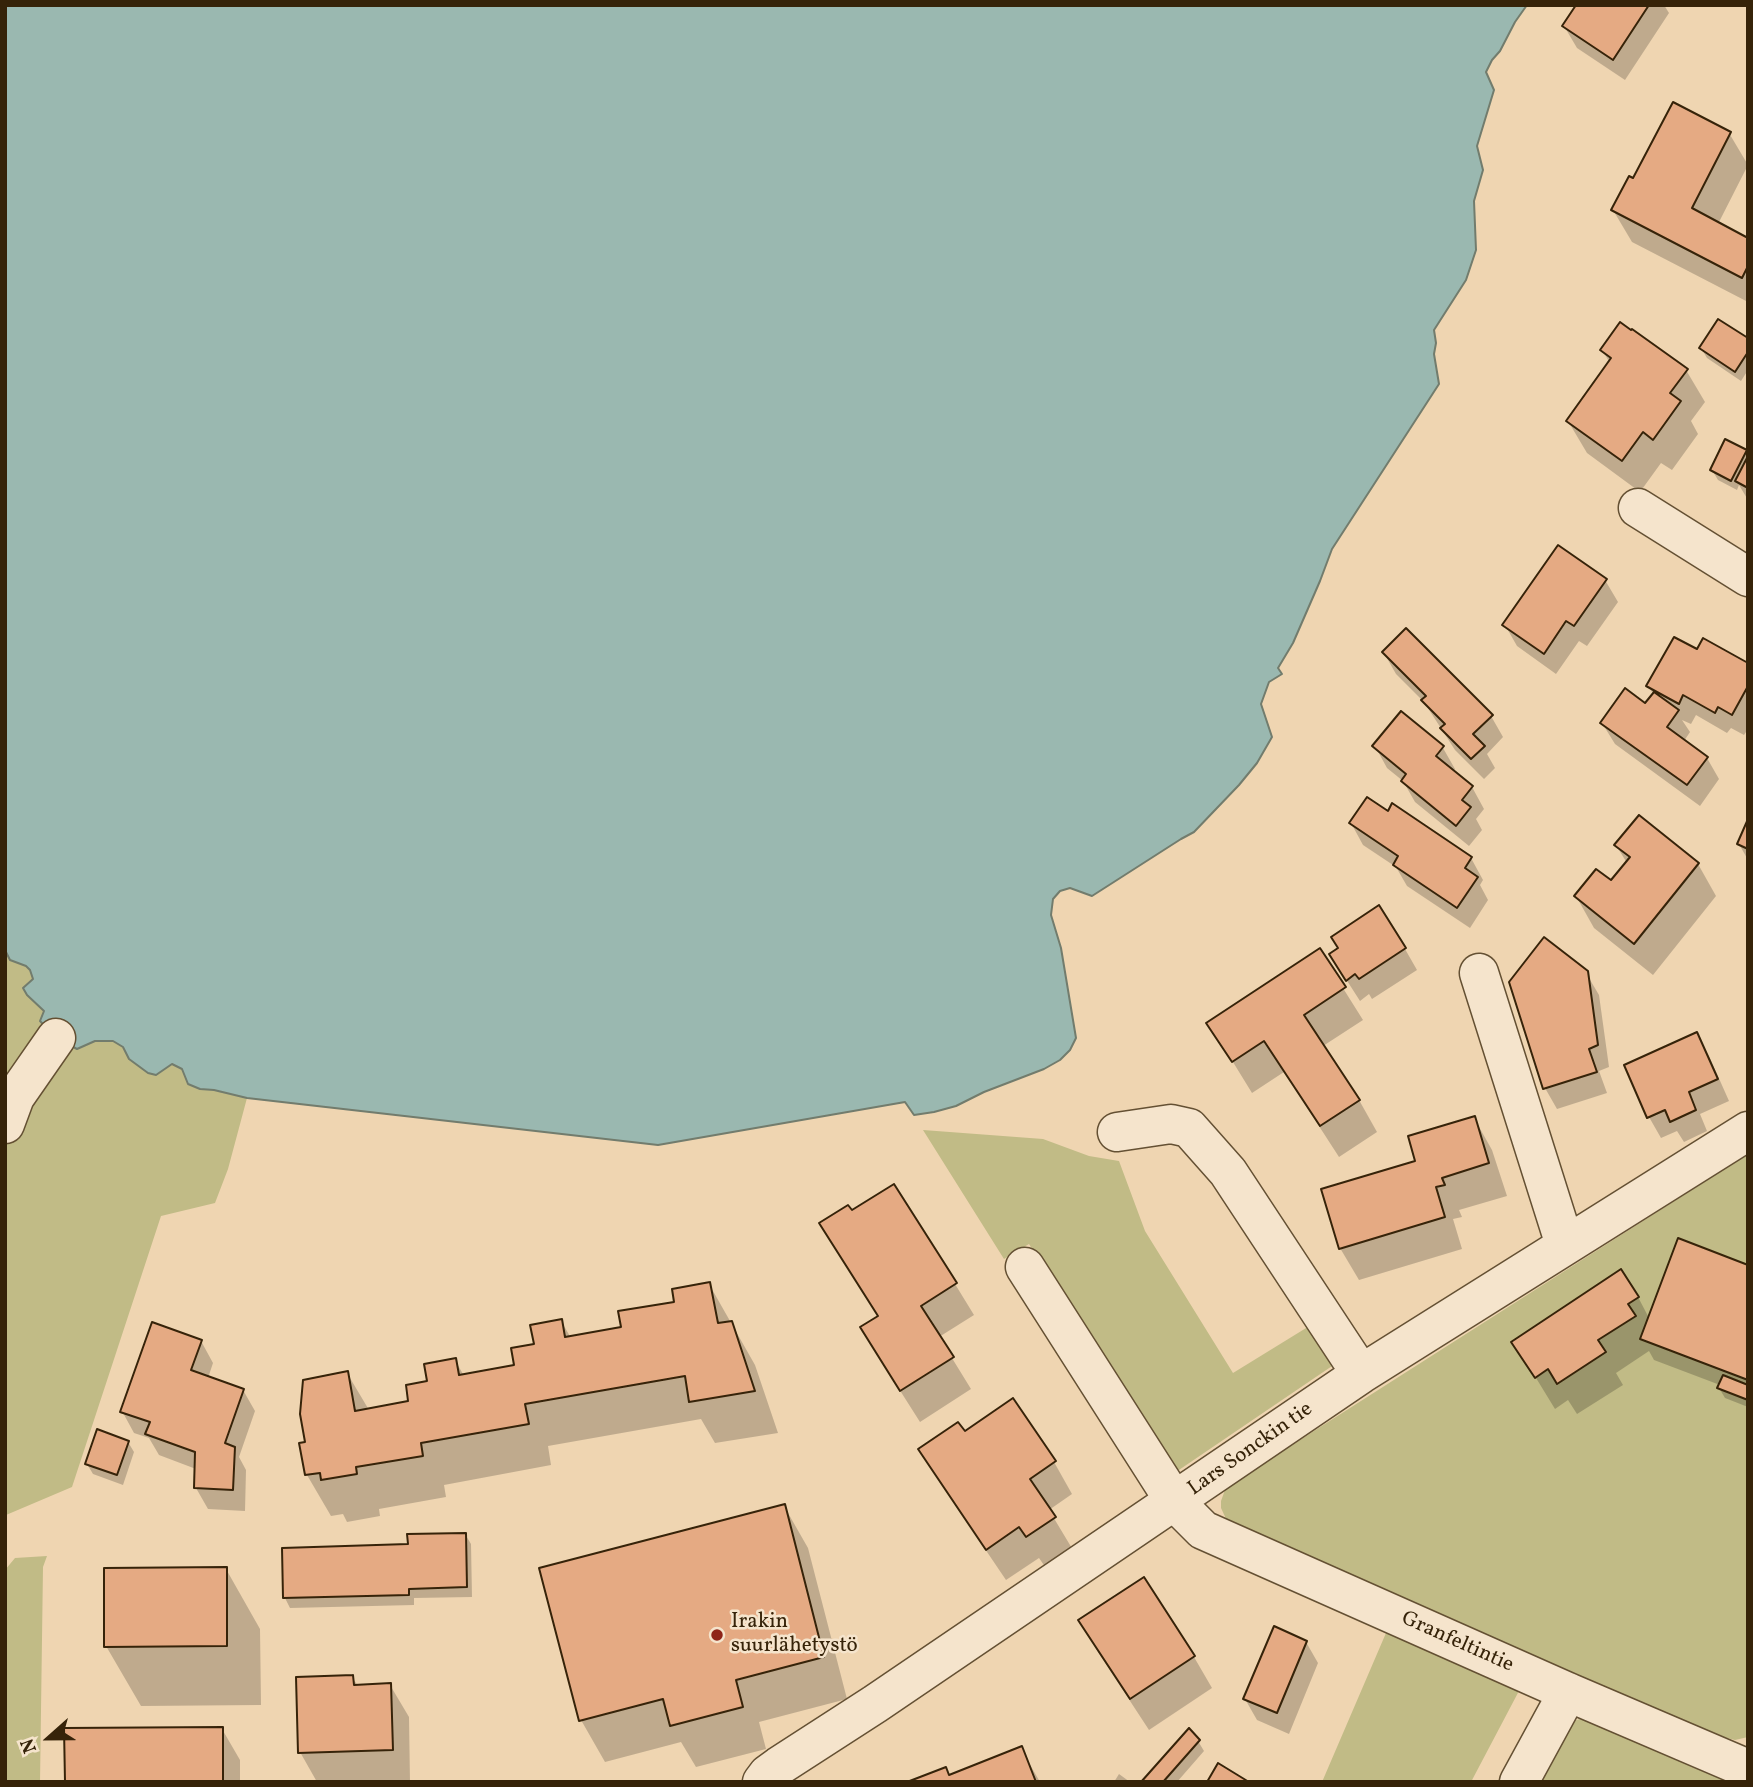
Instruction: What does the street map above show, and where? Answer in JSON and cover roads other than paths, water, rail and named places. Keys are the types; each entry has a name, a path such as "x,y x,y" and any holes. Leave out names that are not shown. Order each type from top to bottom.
{"street":[{"path":"1638,508 1748,577"},
{"path":"1479,973 1565,1245"},
{"path":"5,1124 15,1097 55,1038"},
{"path":"1117,1132 1171,1124 1189,1128 1228,1172 1362,1374"},
{"name":"Lars Sonckin tie","path":"762,1782 779,1766 875,1704 1362,1374 1748,1131"},
{"name":"Granfeltintie","path":"1025,1267 1175,1502 1203,1530 1748,1769"},
{"path":"1519,1782 1568,1692"}],"water":[{"path":"5,5 1527,5 1486,72 1494,90 1477,146 1483,170 1474,201 1476,250 1466,280 1434,330 1434,354 1439,384 1332,549 1293,643 1278,668 1282,674 1269,682 1261,704 1272,737 1257,763 1239,785 1194,832 1092,896 1070,888 1060,891 1053,899 1051,915 1061,948 1076,1038 1070,1050 1060,1060 1044,1069 956,1106 934,1112 914,1115 905,1102 658,1145 247,1098 200,1089 188,1084 182,1069 172,1064 156,1075 148,1073 129,1059 123,1047 113,1041 95,1041 77,1049 56,1038 40,1021 44,1011 23,988 33,979 30,970 10,960 5,950"}],"place":[{"name":"Irakin suurlähetystö","path":"717,1635"}]}
